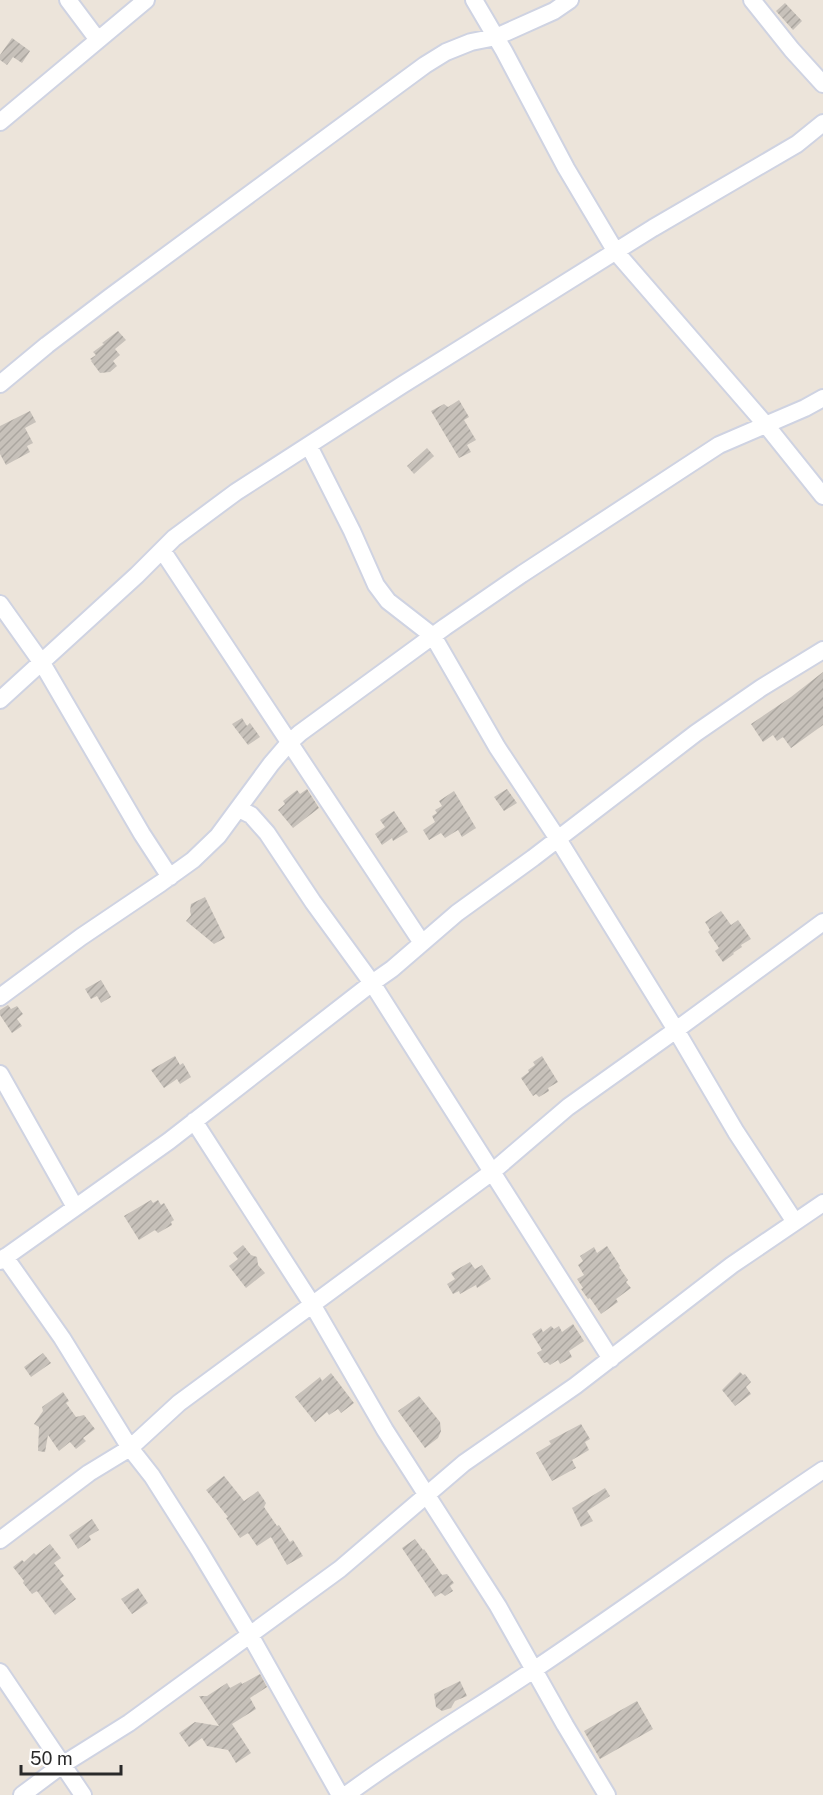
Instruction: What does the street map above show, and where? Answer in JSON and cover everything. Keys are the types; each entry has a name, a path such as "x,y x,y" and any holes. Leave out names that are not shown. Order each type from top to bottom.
{"street":[{"path":"68,0 98,40"},
{"path":"0,122 146,0"},
{"path":"474,0 566,168 616,252 766,425 823,496"},
{"path":"0,384 101,304 425,65 446,52 463,45 496,37 554,11 570,0"},
{"path":"752,0 823,84"},
{"path":"0,700 137,575 174,538 236,492 653,228 797,144 823,123"},
{"path":"0,997 81,937 193,860 218,836 289,743 433,636 522,574 719,445 823,398"},
{"path":"309,446 352,531 376,585 388,601 433,636 497,747 558,839 736,1132 795,1222"},
{"path":"162,550 422,943"},
{"path":"0,604 42,663 142,834 170,877"},
{"path":"340,1795 250,1635 193,1541 152,1476 130,1448 62,1338 3,1259 194,1121 392,969 457,913 558,839 696,732 823,650"},
{"path":"239,809 251,815 267,833 313,902 372,983 611,1359"},
{"path":"0,1540 89,1473 130,1448 179,1402 492,1172 568,1107 823,922"},
{"path":"0,1074 75,1207"},
{"path":"194,1121 312,1304 385,1430 498,1606 607,1795"},
{"path":"22,1795 62,1765 129,1723 340,1569 464,1463 575,1386 732,1265 823,1203"},
{"path":"346,1795 389,1764 534,1670 823,1470"},
{"path":"0,1672 83,1795"}],"building":[{"path":"785,3 802,21 793,30 776,11"},
{"path":"12,38 30,51 22,63 13,57 7,65 0,60 0,55"},
{"path":"118,331 126,340 115,349 120,355 113,361 117,366 110,372 100,373 90,359 96,355 93,352"},
{"path":"459,400 469,417 464,420 476,440 467,445 471,452 459,458 431,411 444,404 448,407"},
{"path":"30,411 36,422 25,428 33,443 27,446 30,452 6,465 0,454 0,426"},
{"path":"427,448 434,456 414,474 407,466"},
{"path":"823,672 823,725 791,748 783,737 777,741 773,735 763,742 751,724"},
{"path":"242,718 247,726 250,723 260,737 248,745 232,724"},
{"path":"307,789 319,808 293,828 278,810 285,804 283,801 297,790 300,794"},
{"path":"507,789 517,803 504,811 494,797"},
{"path":"454,791 476,828 462,837 458,830 445,838 441,833 429,840 423,830 435,822 432,816 437,813 435,810 442,806 439,801"},
{"path":"394,811 408,832 382,845 375,834 385,827 380,820"},
{"path":"205,897 225,938 214,944 186,921 191,915 191,904"},
{"path":"721,911 731,925 738,920 751,939 723,962 715,951 719,948 708,932 710,930 705,922"},
{"path":"101,980 111,997 101,1003 97,996 91,999 85,989"},
{"path":"8,1005 11,1009 17,1006 23,1014 17,1019 22,1026 12,1033 0,1015 0,1010"},
{"path":"175,1056 180,1065 183,1063 191,1077 180,1084 177,1079 164,1088 151,1070"},
{"path":"542,1056 558,1082 539,1097 536,1094 533,1096 521,1078 535,1065 533,1062"},
{"path":"151,1200 153,1203 158,1200 161,1205 164,1203 174,1220 171,1222 172,1225 158,1233 155,1230 139,1240 124,1216"},
{"path":"243,1245 251,1255 257,1257 258,1265 265,1273 246,1288 229,1266 238,1259 233,1253"},
{"path":"607,1246 631,1288 616,1299 618,1302 601,1314 581,1289 583,1288 577,1279 584,1275 578,1265 583,1261 580,1256 594,1247 597,1253"},
{"path":"470,1262 475,1269 482,1265 491,1279 477,1288 476,1285 460,1294 459,1291 453,1294 447,1284 455,1279 451,1273"},
{"path":"573,1324 584,1341 569,1351 572,1357 560,1364 558,1360 550,1365 547,1362 544,1363 537,1353 542,1350 532,1334 541,1328 543,1332 551,1326 554,1329 559,1326 562,1332"},
{"path":"43,1353 51,1363 31,1377 24,1367"},
{"path":"740,1372 745,1374 751,1382 746,1387 751,1394 735,1406 722,1390"},
{"path":"331,1373 354,1403 341,1413 338,1409 329,1415 327,1412 315,1422 295,1397 320,1377 322,1381"},
{"path":"63,1392 69,1401 66,1403 76,1417 84,1415 95,1429 83,1438 86,1441 76,1449 70,1442 59,1451 48,1435 45,1452 38,1451 39,1427 34,1424 43,1411 42,1407"},
{"path":"419,1396 440,1422 441,1431 438,1438 425,1448 398,1411"},
{"path":"581,1424 590,1439 585,1442 589,1450 572,1460 576,1468 552,1481 536,1453 551,1444 549,1441"},
{"path":"224,1476 244,1501 258,1491 266,1503 264,1507 277,1526 279,1525 290,1542 293,1540 303,1556 287,1565 271,1537 257,1546 248,1533 240,1538 226,1518 228,1517 206,1490"},
{"path":"605,1488 610,1496 587,1511 593,1521 581,1527 572,1508"},
{"path":"92,1519 99,1530 89,1536 91,1540 78,1549 69,1535"},
{"path":"415,1539 442,1575 447,1574 454,1583 450,1586 453,1591 445,1596 441,1593 435,1597 402,1548"},
{"path":"50,1544 61,1558 54,1563 64,1576 60,1579 76,1599 55,1615 37,1591 32,1594 13,1567 22,1560 24,1562 34,1553 36,1555"},
{"path":"138,1588 148,1603 132,1614 121,1599"},
{"path":"260,1674 267,1687 250,1698 256,1709 232,1724 251,1753 236,1763 228,1750 207,1746 202,1738 189,1747 179,1733 195,1722 219,1726 199,1696 207,1696 227,1683 230,1688 241,1682 242,1684"},
{"path":"460,1681 467,1696 455,1701 451,1708 442,1711 436,1707 434,1694"},
{"path":"637,1701 653,1729 600,1759 584,1731"}]}
